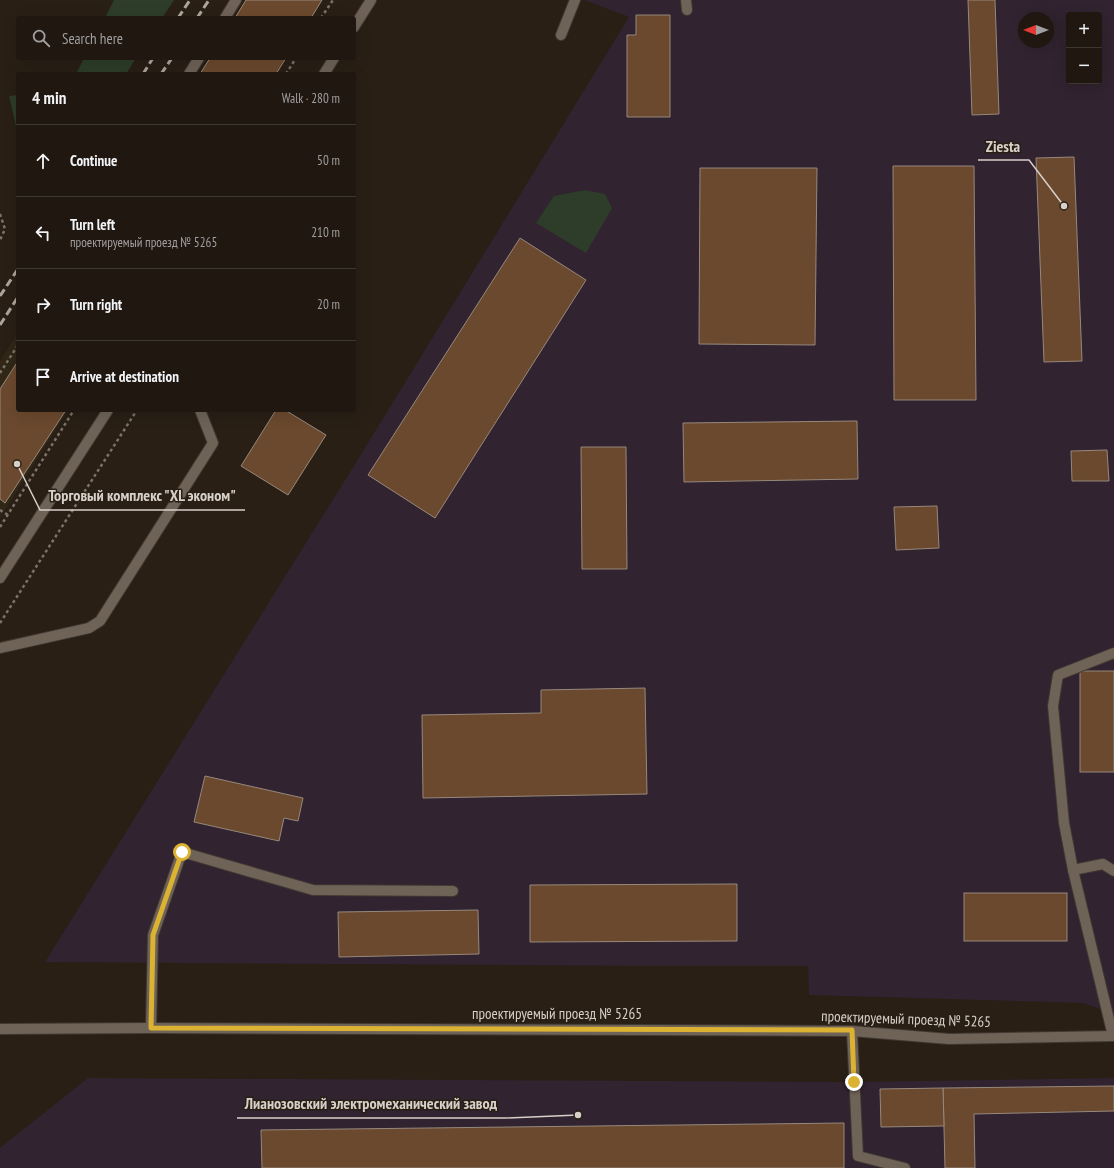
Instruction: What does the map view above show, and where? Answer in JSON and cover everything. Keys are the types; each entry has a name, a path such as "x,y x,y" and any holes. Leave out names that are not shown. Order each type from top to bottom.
{"street":[{"path":"226,16 236,0"},
{"path":"356,24 371,0"},
{"path":"561,35 575,0"},
{"path":"190,72 198,60"},
{"path":"325,72 333,60"},
{"path":"0,578 107,412"},
{"path":"0,648 89,628 100,621 212,442 201,412"},
{"path":"1113,1036 1073,870 1064,823 1053,706 1058,675 1114,653"},
{"path":"151,1028 153,935 182,852 313,890 453,891"},
{"path":"1073,870 1103,864 1114,871"},
{"name":"проектируемый проезд № 5265","path":"0,1029 852,1030 949,1039 1113,1036"},
{"path":"852,1030 858,1156 905,1168"}],"path":[{"path":"323,16 333,0"},
{"path":"287,72 295,60"},
{"path":"0,214 5,229 0,240"},
{"path":"0,373 16,348"},
{"path":"0,527 73,412"},
{"path":"0,623 135,412"},
{"path":"0,510 8,515"}],"shaded area":[{"path":"584,0 1114,0 1114,1014 1083,1003 809,995 808,966 45,962 360,456 629,17"},
{"path":"16,336 16,412 67,412 0,518 0,361"},
{"path":"88,1078 854,1082 1114,1078 1114,1168 0,1168 0,1148"}],"green space":[{"path":"114,0 174,0 163,16 106,16"},
{"path":"83,60 135,60 127,72 77,72"},
{"path":"16,95 16,126 9,96"},
{"path":"585,190 605,194 612,208 586,253 536,223 554,196"}],"building":[{"path":"246,0 322,0 312,16 236,16"},
{"path":"968,0 995,0 999,114 972,115"},
{"path":"636,15 670,15 670,117 627,117 627,35 636,35"},
{"path":"209,60 285,60 277,72 201,72"},
{"path":"1074,157 1082,361 1044,362 1036,158"},
{"path":"893,166 974,166 976,400 894,400"},
{"path":"700,168 817,168 815,345 699,344"},
{"path":"520,238 586,280 435,518 368,475"},
{"path":"16,364 16,412 65,412 5,503 0,499 0,389"},
{"path":"275,412 288,412 326,435 288,495 241,466"},
{"path":"857,421 858,479 684,482 683,423"},
{"path":"581,447 626,447 627,569 582,569"},
{"path":"1107,450 1109,481 1072,481 1071,451"},
{"path":"937,506 939,548 896,550 894,507"},
{"path":"1080,671 1114,671 1114,772 1080,772"},
{"path":"645,688 647,794 423,798 422,715 541,713 541,690"},
{"path":"205,776 303,798 298,821 284,818 279,841 194,822"},
{"path":"737,884 737,941 530,942 530,885"},
{"path":"964,893 1067,893 1067,941 964,941"},
{"path":"478,910 479,954 339,957 338,912"},
{"path":"1114,1086 1114,1111 974,1114 975,1168 945,1168 943,1088"},
{"path":"943,1088 944,1126 881,1127 880,1089"},
{"path":"844,1123 844,1168 262,1168 261,1130"}],"railway":[{"path":"179,16 190,0"},
{"path":"198,16 209,0"},
{"path":"144,72 152,60"},
{"path":"162,72 171,60"},
{"path":"0,296 16,272"},
{"path":"0,325 16,300"}],"place":[{"name":"Ziesta","path":"1064,206"},
{"name":"Торговый комплекс \"XL эконом\"","path":"17,464"},
{"name":"Лианозовский электромеханический завод","path":"578,1115"}],"route":[{"path":"182,852 153,935 151,1028 852,1030 854,1082"}]}
